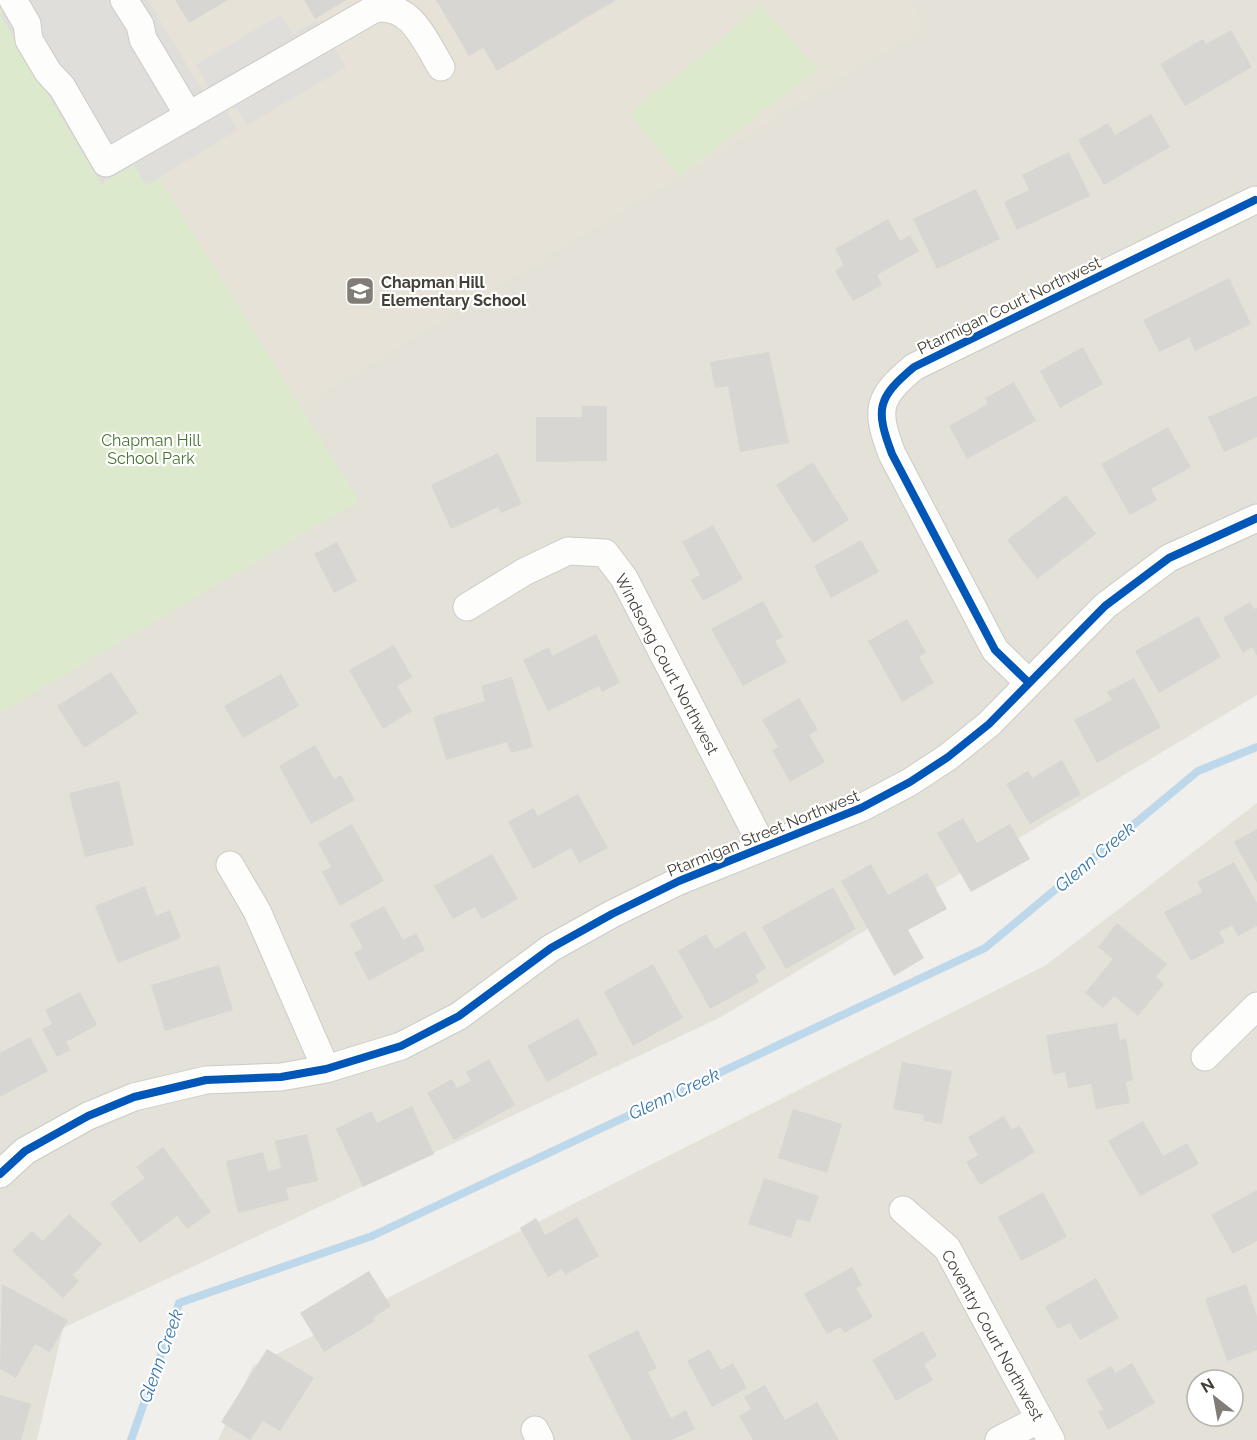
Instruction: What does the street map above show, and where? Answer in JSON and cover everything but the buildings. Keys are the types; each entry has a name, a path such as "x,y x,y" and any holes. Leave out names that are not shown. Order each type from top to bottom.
{"street":[{"path":"13,0 27,24 29,40 48,72 62,87 106,163 374,9 387,7 412,19 441,67"},
{"path":"124,0 140,26 143,39 189,116"},
{"name":"Ptarmigan Court Northwest","path":"1029,683 995,650 989,639 892,454 882,426 882,405 891,386 914,366 1255,200"},
{"name":"Ptarmigan Street Northwest","path":"0,1174 25,1151 88,1116 134,1097 206,1080 281,1077 326,1069 401,1046 459,1016 551,948 612,914 679,881 861,808 910,782 948,757 988,724 1105,606 1169,558 1257,518"},
{"name":"Windsong Court Northwest","path":"467,607 524,572 568,551 605,553 624,578 763,847"},
{"path":"230,866 257,911 326,1069"},
{"path":"1205,1057 1257,1006"},
{"name":"Coventry Court Northwest","path":"903,1210 947,1248 1046,1429"},
{"path":"999,1440 1046,1429"}],"shaded area":[{"path":"0,0 1257,0 1257,695 721,1017 63,1328 37,1440 0,1440"},
{"path":"23,0 148,0 203,92 208,86 196,65 280,15 293,34 317,20 346,67 247,125 237,109 230,107 228,113 238,130 146,185 134,165 101,184 0,14"},
{"name":"Chapman Hill Elementary School","path":"49,0 909,0 927,26 301,407"},
{"path":"1257,803 1257,1440 218,1440 253,1366 1046,965"}],"green space":[{"name":"Chapman Hill School Park","path":"0,0 49,0 359,501 0,713"},
{"path":"761,6 818,69 680,176 629,114"}],"waterway":[{"name":"Glenn Creek","path":"131,1440 179,1303 372,1236 985,948 1198,771 1257,747"}],"cycle path":[{"path":"1029,683 995,650 892,454 883,426 882,415 886,396 914,367 1255,200"},
{"path":"0,1174 25,1151 88,1116 134,1097 206,1080 281,1077 326,1069 401,1046 459,1016 551,948 612,914 679,881 861,808 910,782 948,757 989,724 1105,606 1169,558 1257,518"}],"place":[{"name":"Chapman Hill Elementary School","path":"360,291"}]}
